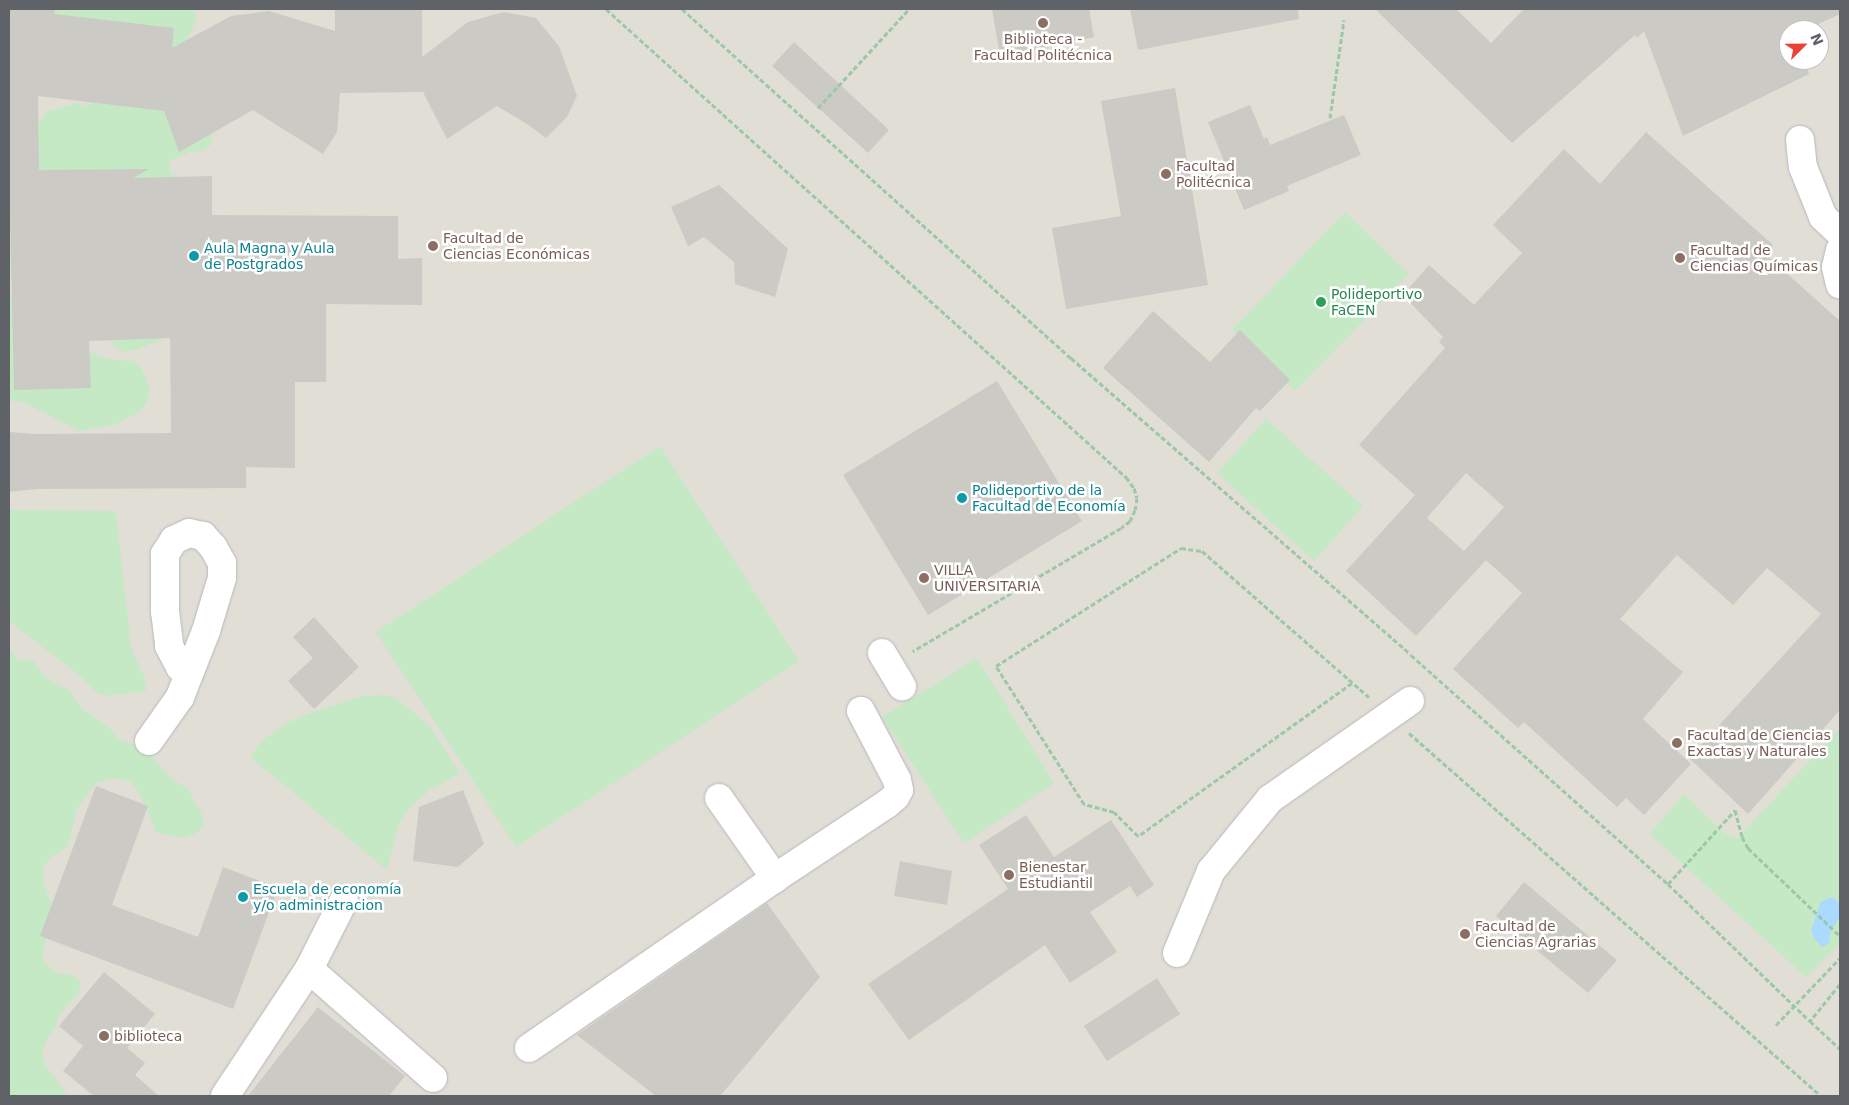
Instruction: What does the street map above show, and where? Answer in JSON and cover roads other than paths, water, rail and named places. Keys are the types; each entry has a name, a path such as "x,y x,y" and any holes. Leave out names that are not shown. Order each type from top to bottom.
{"lane":[{"path":"1800,140 1803,168 1823,217 1840,233"},
{"path":"1840,250 1836,267 1840,286"},
{"path":"149,741 180,697 189,672"},
{"path":"1177,953 1211,871 1270,799 1400,708"},
{"path":"529,1048 775,878 887,804 899,790 897,780 861,711"},
{"path":"719,798 775,878"},
{"path":"225,1096 309,969 344,900"},
{"path":"309,969 433,1078"}],"water":[{"path":"1828,898 1834,898 1839,903 1840,917 1830,932 1829,943 1823,947 1815,940 1811,930 1821,902"}],"place":[{"name":"Biblioteca - Facultad Politécnica","path":"1043,23"},
{"name":"Facultad Politécnica","path":"1166,174"},
{"name":"Facultad de Ciencias Económicas","path":"433,246"},
{"name":"Aula Magna y Aula de Postgrados","path":"194,256"},
{"name":"Facultad de Ciencias Químicas","path":"1680,258"},
{"name":"Polideportivo FaCEN","path":"1321,302"},
{"name":"Polideportivo de la Facultad de Economía","path":"962,498"},
{"name":"VILLA UNIVERSITARIA","path":"924,578"},
{"name":"Facultad de Ciencias Exactas y Naturales","path":"1677,743"},
{"name":"Bienestar Estudiantil","path":"1009,875"},
{"name":"Escuela de economía y/o administracion","path":"243,897"},
{"name":"Facultad de Ciencias Agrarias","path":"1465,934"},
{"name":"biblioteca","path":"104,1036"}]}
